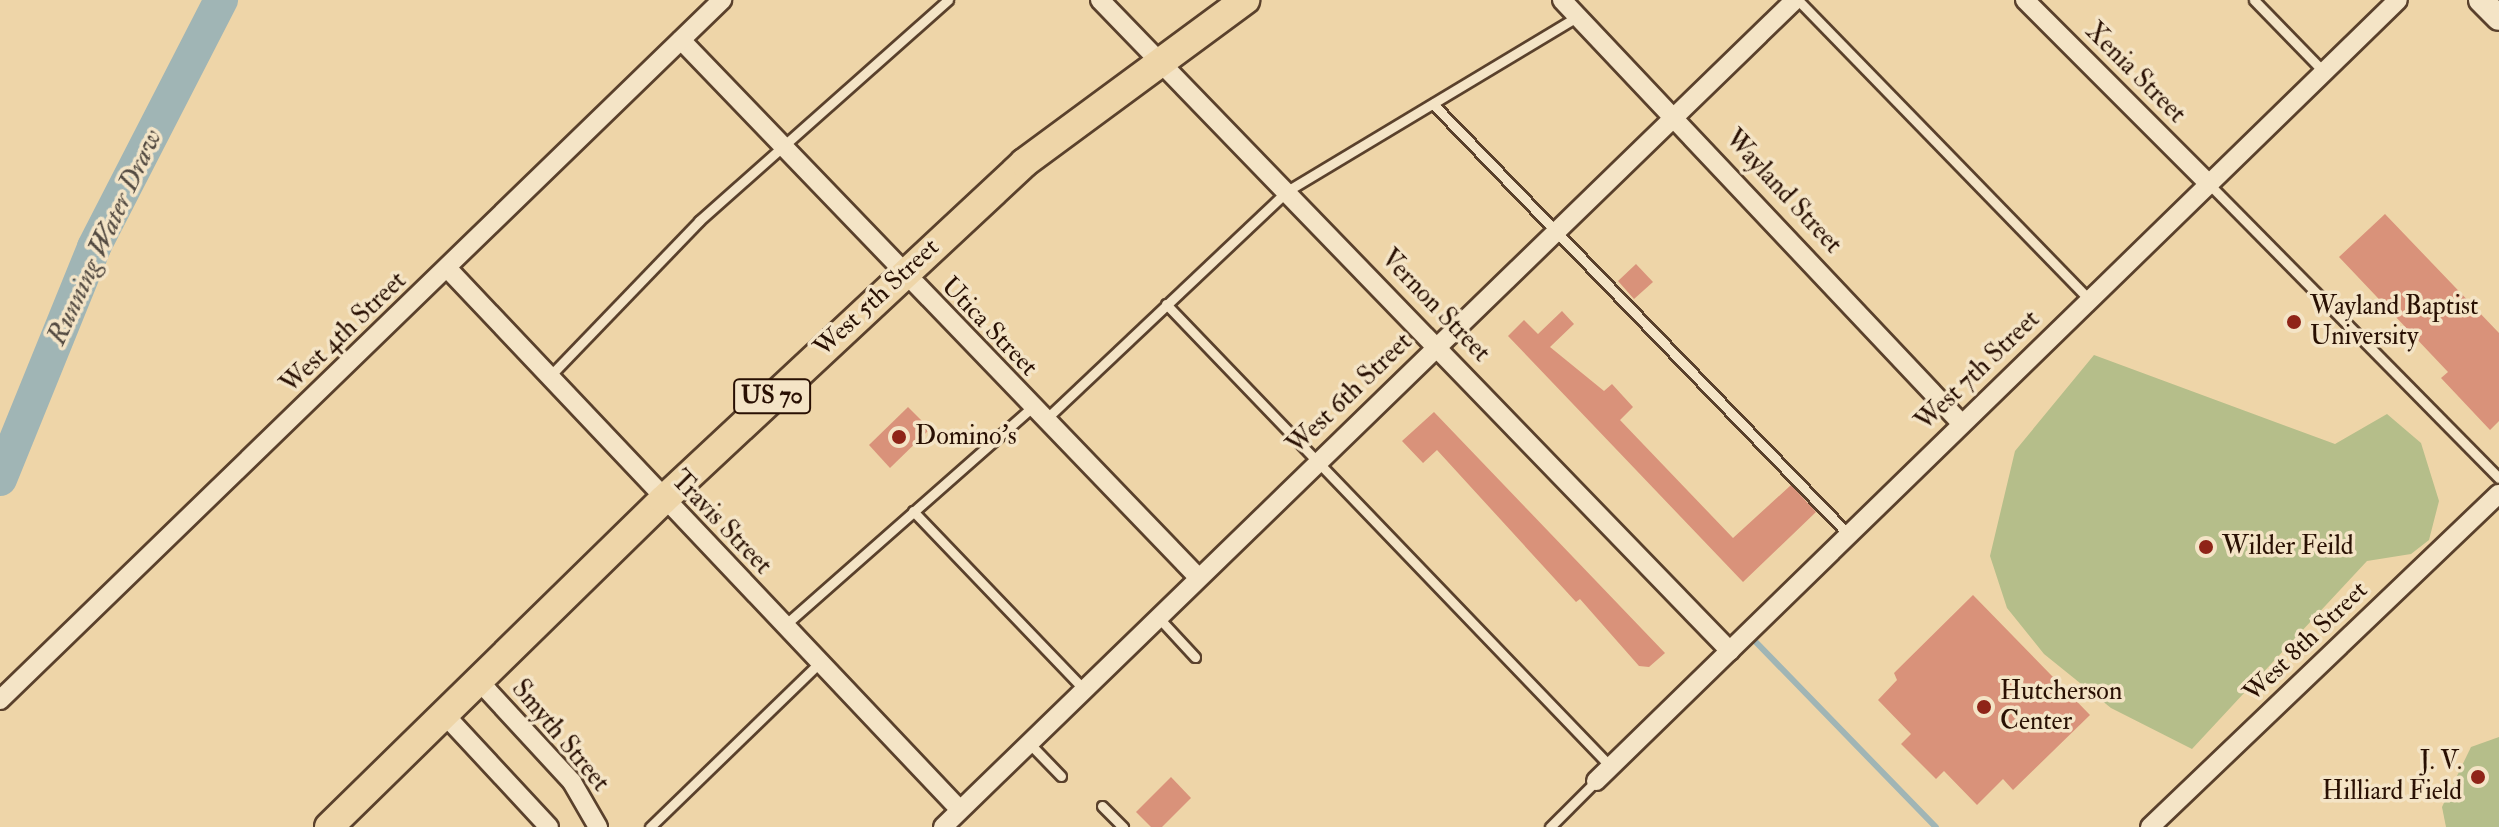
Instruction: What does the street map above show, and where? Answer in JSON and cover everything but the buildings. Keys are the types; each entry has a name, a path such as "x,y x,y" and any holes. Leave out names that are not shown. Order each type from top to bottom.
{"main road":[{"name":"West 5th Street","path":"329,827 663,500 1024,163 1245,0"}],"street":[{"name":"West 4th Street","path":"0,700 449,270 722,0"},
{"name":"Vernon Street","path":"1100,0 1730,651"},
{"name":"Wayland Street","path":"1562,0 1675,114 1961,423"},
{"name":"West 6th Street","path":"943,827 1157,616 1796,0"},
{"name":"Xenia Street","path":"2025,0 2208,183"},
{"name":"West 7th Street","path":"1596,781 2398,0"},
{"path":"2481,0 2499,18"},
{"name":"Utica Street","path":"681,40 901,275 1198,577"},
{"name":"Travis Street","path":"449,270 663,500 960,810"},
{"name":"West 8th Street","path":"2150,827 2499,494"},
{"name":"Smyth Street","path":"478,680 572,782 598,827"},
{"path":"444,714 549,827"}],"lane":[{"path":"548,378 782,145 948,0"},
{"path":"1796,0 2090,300"},
{"path":"2254,0 2325,73"},
{"path":"784,626 913,511 1038,414 1166,304 1287,191 1578,16"},
{"path":"1433,104 1849,535"},
{"path":"2208,183 2499,478"},
{"path":"1166,304 1315,464 1611,767"},
{"path":"913,511 1083,688"},
{"path":"1157,616 1195,657"},
{"path":"650,827 819,663"},
{"path":"1029,743 1061,776"},
{"path":"1550,827 1596,781"},
{"path":"1102,806 1123,827"}],"green space":[{"name":"Wilder Feild","path":"2094,355 2335,444 2387,414 2421,443 2439,501 2429,540 2411,554 2367,561 2192,749 2111,708 2044,654 2007,608 1990,556 2015,451"},
{"name":"J. V. Hilliard Field","path":"2499,737 2499,827 2446,827 2442,807 2471,747"}],"waterway":[{"name":"Running Water Draw","path":"0,479 94,247 221,0"},
{"path":"1749,635 1936,827"}],"place":[{"name":"Wayland Baptist University","path":"2294,322"},
{"name":"Domino's","path":"899,437"},
{"name":"Wilder Feild","path":"2206,547"},
{"name":"Hutcherson Center","path":"1984,707"},
{"name":"J. V. Hilliard Field","path":"2478,777"}]}
